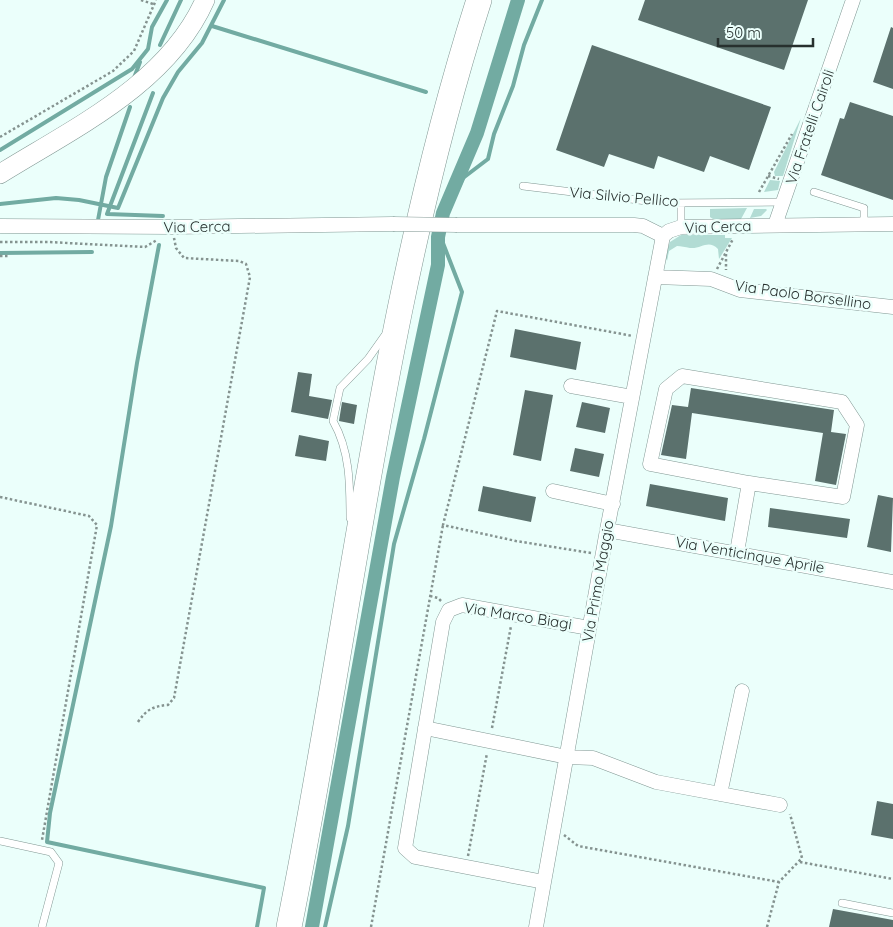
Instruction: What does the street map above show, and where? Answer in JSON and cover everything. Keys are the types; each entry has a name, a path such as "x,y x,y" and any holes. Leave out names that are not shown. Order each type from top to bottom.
{"highway":[{"path":"288,927 311,817 354,554 403,298 442,129 479,0"}],"main road":[{"path":"0,174 108,108 147,78 170,53 205,0"}],"street":[{"name":"Via Fratelli Cairoli","path":"775,225 853,0"},
{"name":"Via Cerca","path":"0,226 634,225 643,226 663,236 669,231 681,227 893,224"},
{"name":"Via Primo Maggio","path":"536,927 607,530 663,236"},
{"name":"Via Paolo Borsellino","path":"655,277 711,279 740,290 893,307"},
{"path":"682,376 842,402 857,425 843,497 749,483 650,464 666,389 682,376"},
{"path":"571,386 632,397"},
{"path":"737,552 749,483"},
{"path":"552,490 612,504"},
{"name":"Via Venticinque Aprile","path":"607,530 737,552 893,582"},
{"name":"Via Marco Biagi","path":"425,728 443,622 449,610 462,605 590,628"},
{"path":"720,794 742,691"},
{"path":"544,882 415,857 405,848 425,728 567,756 593,758 656,782 780,805"}],"lane":[{"name":"Via Silvio Pellico","path":"523,186 663,203 784,202"},
{"path":"814,192 864,208 864,224"},
{"path":"681,203 681,227"},
{"path":"354,554 350,527 347,459 341,436 333,421 340,388 368,359 384,337 403,298"},
{"path":"0,841 51,852 59,862 42,927"},
{"path":"842,903 893,913"}],"path":[{"path":"141,0 153,4"},
{"path":"0,137 113,71 134,52 156,0"},
{"path":"754,202 793,131"},
{"path":"711,279 740,226"},
{"path":"138,722 145,711 159,705 168,705 174,698 250,277 246,264 239,261 184,258 176,248 173,227"},
{"path":"0,256 8,256"},
{"path":"371,927 443,525 497,311 644,338"},
{"path":"0,497 89,516 98,525 42,849"},
{"path":"443,525 516,541 603,554"},
{"path":"767,927 778,882 800,862 802,852 791,815 780,805"},
{"path":"553,833 566,835 578,846 778,882"},
{"path":"800,862 893,879"}],"green space":[{"path":"801,118 783,176 775,176 774,172"},
{"path":"770,180 780,181 778,190 764,192"},
{"path":"747,208 741,219 713,219 710,217 710,209"},
{"path":"754,209 767,210 761,216 750,218"},
{"path":"681,235 725,235 725,238 732,238 719,259 718,249 711,245 694,248 677,246 669,251 667,261 665,256 670,242"}],"building":[{"path":"645,0 808,0 784,70 638,20"},
{"path":"891,27 893,28 893,89 873,82"},
{"path":"592,45 771,107 749,170 710,156 704,172 658,156 654,169 609,154 604,167 556,150"},
{"path":"850,102 893,116 893,200 821,175 840,118 844,119"},
{"path":"515,329 581,342 576,370 510,357"},
{"path":"298,372 312,374 309,396 332,400 328,419 291,412"},
{"path":"691,388 834,410 831,432 846,434 836,485 815,481 823,433 692,413 686,459 661,455 672,405 688,407"},
{"path":"525,390 553,395 541,461 513,455"},
{"path":"342,402 357,405 354,424 339,421"},
{"path":"582,402 610,408 605,433 576,427"},
{"path":"299,435 329,441 326,461 295,456"},
{"path":"575,448 604,454 599,477 570,471"},
{"path":"650,484 728,498 725,521 646,506"},
{"path":"483,486 536,497 531,522 478,511"},
{"path":"878,495 893,498 891,552 867,547"},
{"path":"770,508 850,519 847,538 768,527"},
{"path":"877,801 893,804 893,839 871,835"},
{"path":"833,909 893,920 893,927 829,927"}],"waterway":[{"path":"0,150 132,69 148,49 152,27 167,0"},
{"path":"160,45 181,0"},
{"path":"0,204 56,198 79,200 118,208 163,98 178,72 202,43 224,0"},
{"path":"312,927 393,477 438,265 438,237 443,213 477,133 518,0"},
{"path":"445,222 448,210 463,178 488,159 494,134 513,86 524,45 542,0"},
{"path":"212,26 426,92"},
{"path":"134,78 140,62"},
{"path":"153,93 107,214 163,216"},
{"path":"98,220 106,177 130,107"},
{"path":"325,927 348,826 394,544 424,439 462,292 441,238 444,229"},
{"path":"159,245 137,363 111,526 50,813 47,842 264,888 257,927"},
{"path":"0,253 92,252"}]}
